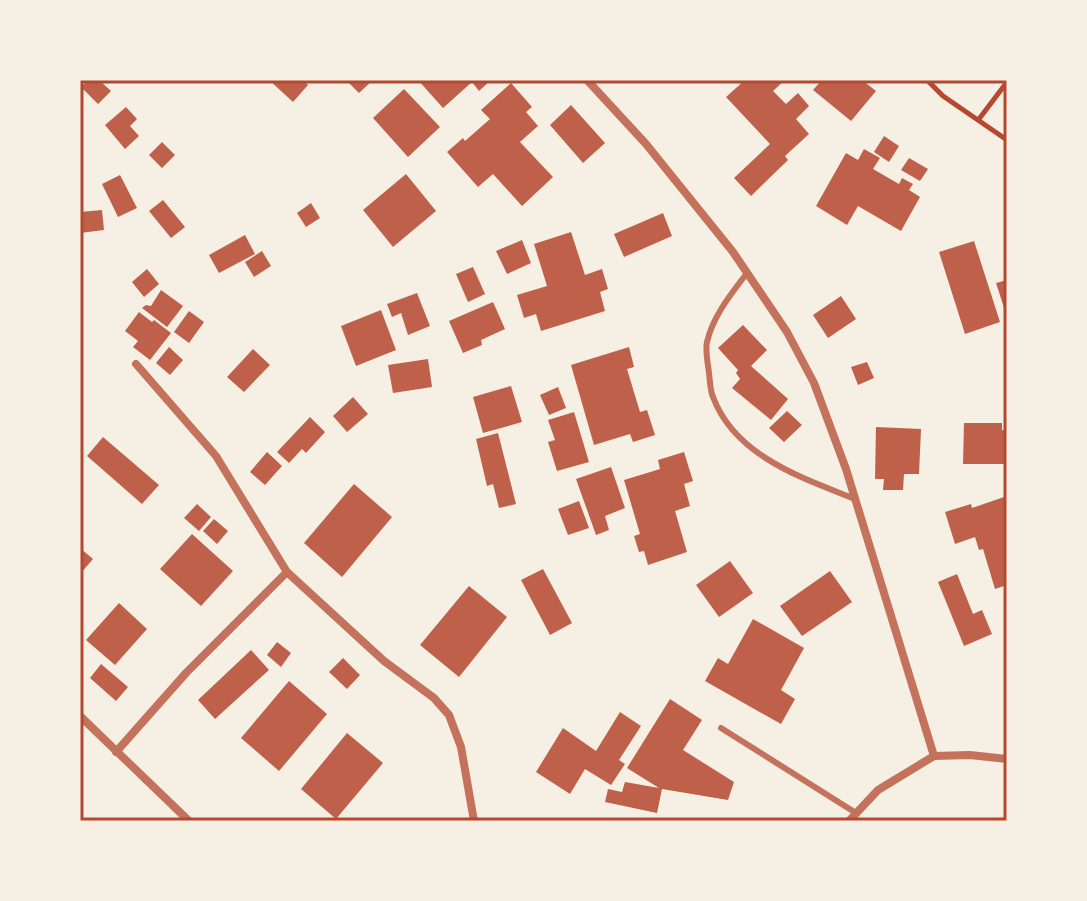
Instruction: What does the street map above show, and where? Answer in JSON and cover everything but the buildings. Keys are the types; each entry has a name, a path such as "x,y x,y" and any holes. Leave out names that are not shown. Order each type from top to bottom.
{"street":[{"path":"587,80 646,144 733,252 787,332 814,383 855,499 934,756"},
{"path":"136,364 216,456 287,572 384,661 434,698 449,715 461,747 474,821"},
{"path":"116,752 186,673 287,572"},
{"path":"80,716 189,821"},
{"path":"849,821 878,790 934,756 970,755 1007,759"}],"lane":[{"path":"747,273 723,304 706,344 712,394 721,415 733,431 767,460 855,499"},
{"path":"721,728 856,813"}],"path":[{"path":"927,80 943,96 1007,140"},
{"path":"979,119 1007,82"}]}
